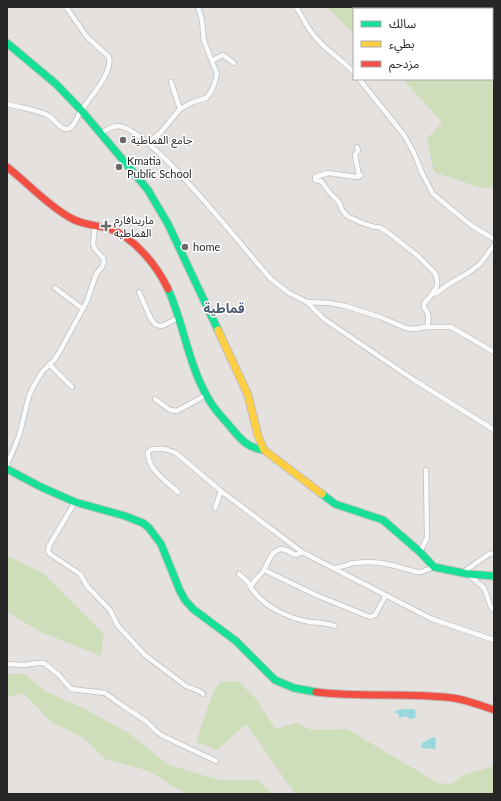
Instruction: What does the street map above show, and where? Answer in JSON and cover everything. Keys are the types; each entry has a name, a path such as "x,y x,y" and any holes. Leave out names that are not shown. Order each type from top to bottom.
{"main road":[{"path":"7,43 56,84 81,110 102,133 153,197 168,224 248,395 256,430 264,450 335,504 383,520 420,552 434,567 465,574 494,576"},
{"path":"7,167 70,219 119,232 137,247 154,267 171,296 193,364 206,395 234,432 248,447 257,450 264,450"},
{"path":"7,469 33,483 76,502 134,519 149,528 161,545 180,592 186,602 228,634 276,680 297,690 338,696 411,696 463,699 482,704 494,710"}],"street":[{"path":"7,104 49,116 63,129 66,129 72,126 81,110 99,87 107,71 110,60 107,55 88,37 66,7"},
{"path":"148,143 161,132 180,109 193,102 206,98 211,92 217,74 213,60 204,41 202,20 198,7"},
{"path":"296,7 315,38 353,72"},
{"path":"213,60 223,55 234,63"},
{"path":"360,80 404,135 414,152 422,173 433,194 472,226 494,239"},
{"path":"170,82 180,109"},
{"path":"102,133 114,127 123,127 148,143 178,171 271,279 289,293 307,302 324,319 414,380 438,393 494,430"},
{"path":"357,147 358,152 355,155 360,176 328,174 315,177 315,180 321,181 339,202 342,210 348,216 386,231 418,256 435,273 437,286 424,304 424,308 428,312 429,319 427,327"},
{"path":"7,465 19,436 29,396 42,372 60,351 83,308 96,274 104,262 103,258 95,249 93,244 95,226"},
{"path":"432,294 437,293 480,264 494,246"},
{"path":"55,288 83,308"},
{"path":"139,292 154,324 162,326 178,318"},
{"path":"307,302 330,302 380,317 406,328 451,327 494,352"},
{"path":"49,364 72,387"},
{"path":"155,399 170,410 177,411 206,395"},
{"path":"178,492 149,462 148,452 152,449 166,449 176,453 221,491 302,552 336,568 432,619 494,640"},
{"path":"420,552 427,538 426,470"},
{"path":"216,508 221,491"},
{"path":"76,502 49,546 48,551 50,554 80,574 87,586 110,610 118,626 144,655 186,686 203,694"},
{"path":"251,588 255,579 264,570 266,563 271,556 278,551 282,549 296,555 302,552"},
{"path":"494,553 489,554 465,574 484,588 491,607 494,610"},
{"path":"336,568 352,564 371,562 384,562 416,572 421,572 434,567"},
{"path":"264,570 316,595 370,617 376,615 386,595"},
{"path":"239,574 248,582 260,599 277,612 310,622 326,623 335,626"},
{"path":"7,664 44,664 59,675 71,689 105,693 146,721 163,736 216,761"}],"green space":[{"path":"327,7 494,7 494,188 478,187 434,172 427,139 442,122 404,80 493,80 493,8 353,8 353,33"},
{"path":"7,555 44,574 104,634 101,656 41,632 7,612"},
{"path":"7,674 24,674 47,692 83,708 127,732 169,765 219,780 257,780 273,794 186,794 149,771 105,759 85,739 51,722 23,693 7,697"},
{"path":"238,681 256,699 275,729 296,723 312,730 347,729 438,783 451,784 463,775 494,766 494,794 295,794 246,724 217,750 196,742 213,692 220,682"}],"water":[{"path":"402,709 414,709 416,712 415,718 410,719 406,716 399,718 397,713 393,712"},
{"path":"433,737 436,738 435,749 421,748 422,743"}],"traffic: fast":[{"path":"7,43 56,84 81,110 148,190 168,224 218,330"},
{"path":"168,289 196,372 210,402 243,441 252,447 264,450"},
{"path":"7,469 41,487 75,502 125,516 143,523 149,528 161,544 180,591 185,600 193,609 236,641 275,680 294,688 316,692"},
{"path":"322,494 335,504 383,520 420,552 434,567 468,574 494,576"}],"traffic: slow":[{"path":"218,330 248,395 258,436 264,450 322,494"}],"traffic: jam":[{"path":"7,167 45,200 74,220 110,229 128,239 151,262 168,289"},
{"path":"316,692 350,695 436,696 468,701 494,710"}],"place":[{"name":"جامع القماطية","path":"123,140"},
{"name":"Kmatia Public School","path":"119,167"},
{"name":"مارينافارم القماطيه","path":"106,226"},
{"name":"home","path":"185,247"}],"district":[{"name":"قماطية","path":"224,308"}]}
